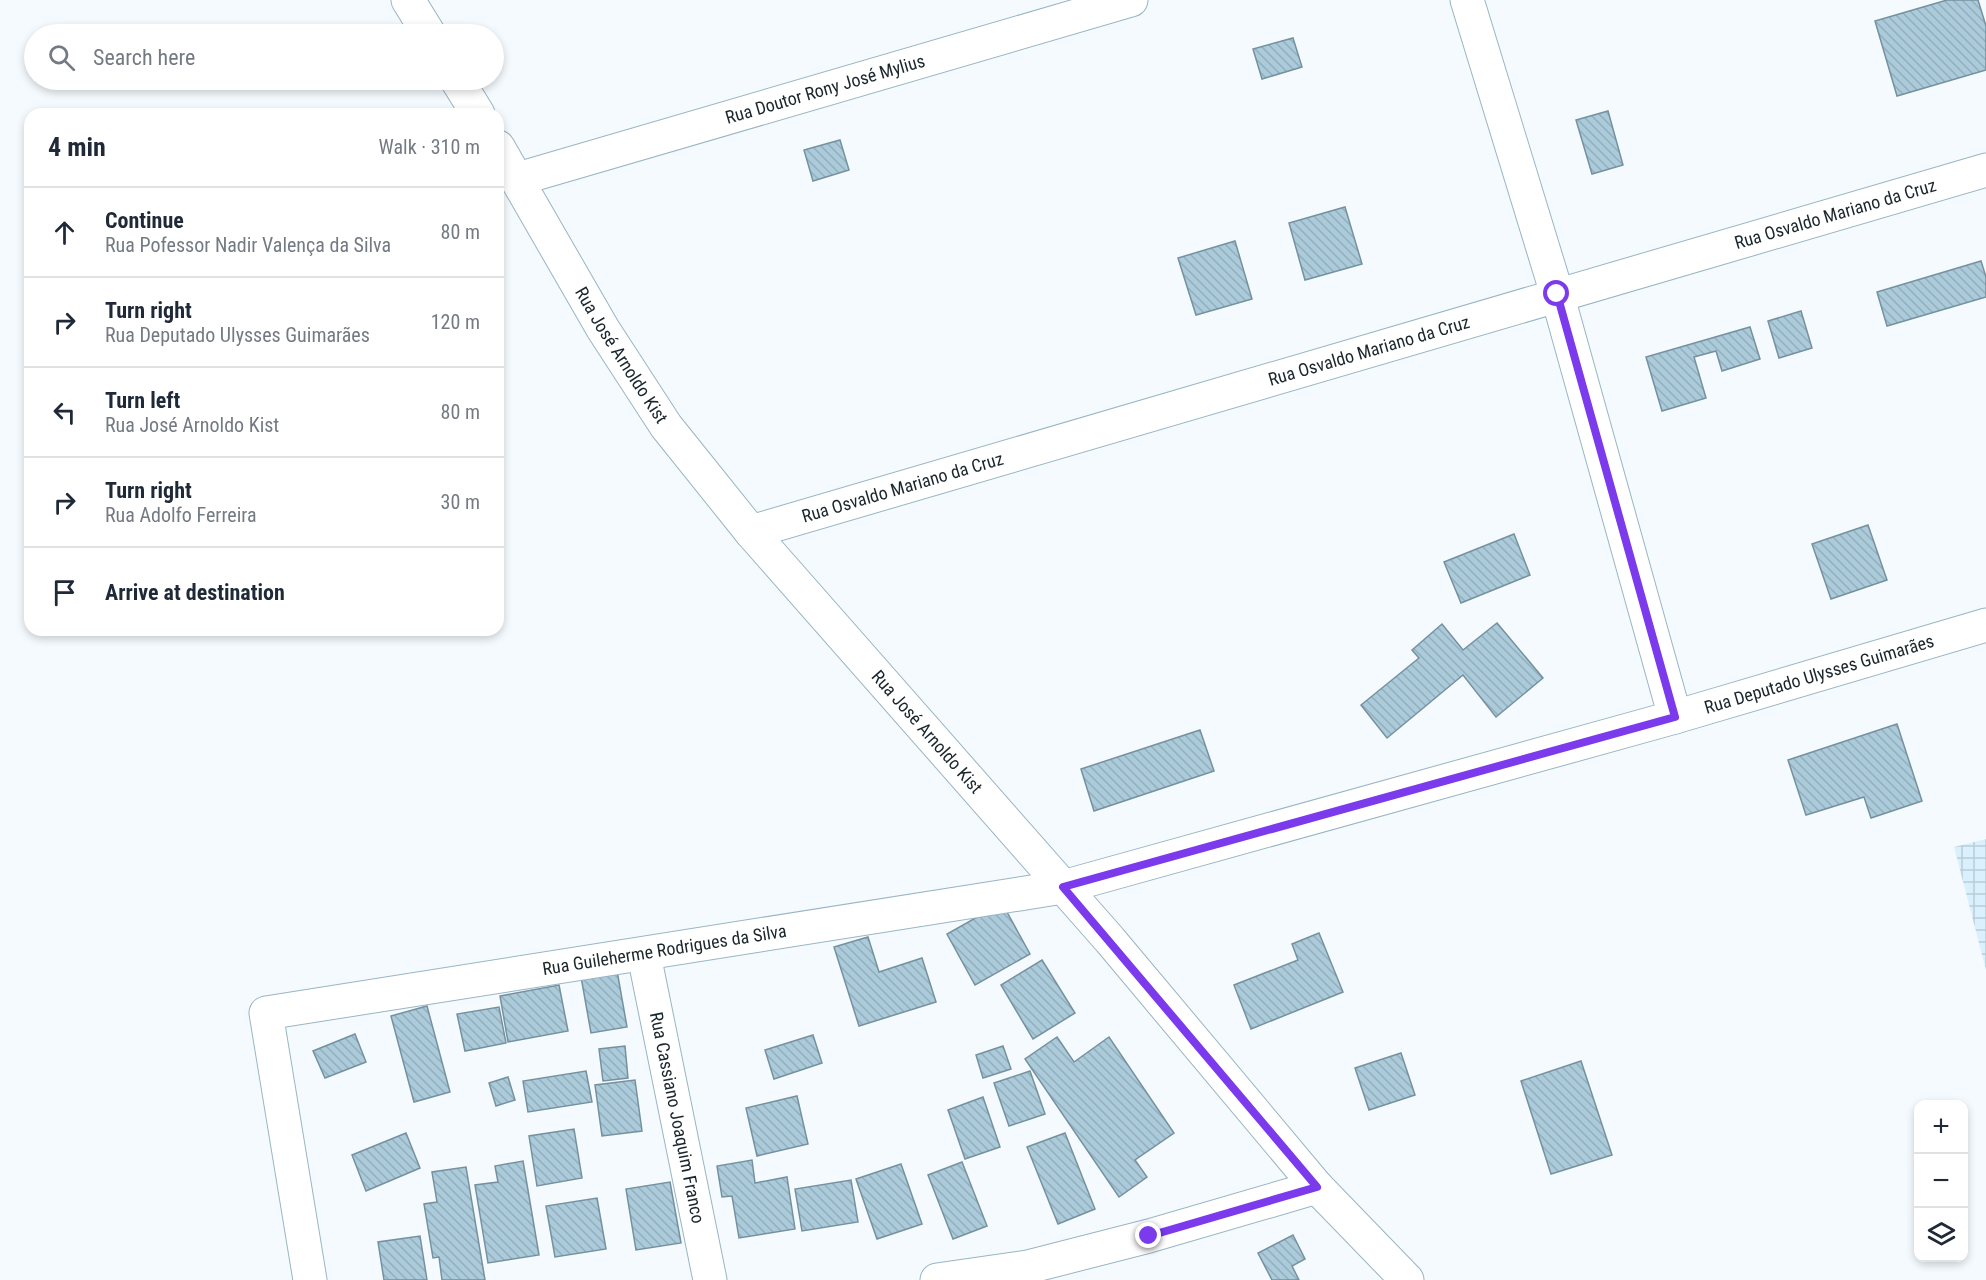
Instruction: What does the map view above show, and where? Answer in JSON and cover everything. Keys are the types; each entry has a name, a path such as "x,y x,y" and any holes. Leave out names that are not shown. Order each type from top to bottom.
{"street":[{"path":"408,0 423,24"},
{"name":"Rua Doutor Rony José Mylius","path":"518,179 1131,0"},
{"path":"1467,0 1557,294 1675,717"},
{"path":"463,90 474,108"},
{"name":"Rua José Arnoldo Kist","path":"504,157 603,329 666,426 751,532 1063,887 1317,1187 1407,1280"},
{"name":"Rua Osvaldo Mariano da Cruz","path":"751,532 1986,170"},
{"name":"Rua Deputado Ulysses Guimarães","path":"1063,887 1675,717 1986,625"},
{"name":"Rua Guileherme Rodrigues da Silva","path":"310,1280 266,1014 1063,887"},
{"name":"Rua Cassiano Joaquim Franco","path":"644,955 710,1280"},
{"path":"937,1280 1028,1267 1149,1236 1317,1187"}],"shaded area":[{"path":"1986,839 1986,970 1954,847"}],"building":[{"path":"1947,0 1978,0 1986,26 1986,70 1897,96 1875,21"},
{"path":"1293,38 1302,67 1262,79 1253,49"},
{"path":"1608,111 1623,165 1592,174 1576,120"},
{"path":"840,140 849,170 813,181 804,150"},
{"path":"1345,207 1362,264 1305,280 1289,223"},
{"path":"1235,241 1252,299 1196,315 1178,258"},
{"path":"1981,261 1986,277 1986,297 1887,326 1877,292"},
{"path":"1801,311 1812,348 1779,358 1768,321"},
{"path":"1750,327 1760,359 1722,371 1716,351 1694,357 1706,398 1662,411 1646,357"},
{"path":"1868,525 1887,580 1831,599 1812,544"},
{"path":"1514,534 1530,575 1461,603 1444,562"},
{"path":"1497,623 1543,678 1496,717 1463,675 1387,738 1361,705 1419,658 1412,650 1442,624 1463,650"},
{"path":"1897,724 1922,801 1871,818 1864,797 1806,815 1788,760"},
{"path":"1200,730 1214,771 1094,811 1081,769"},
{"path":"1002,903 1030,954 975,985 947,934"},
{"path":"1319,933 1343,992 1251,1029 1234,985 1298,960 1292,944"},
{"path":"868,937 879,972 922,958 936,1002 859,1026 834,947"},
{"path":"1042,960 1075,1013 1033,1039 1001,985"},
{"path":"616,965 627,1027 591,1033 580,971"},
{"path":"559,985 568,1031 508,1042 500,996"},
{"path":"427,1006 450,1092 414,1102 391,1016"},
{"path":"499,1007 506,1043 465,1051 457,1014"},
{"path":"355,1034 366,1062 325,1078 313,1051"},
{"path":"813,1035 822,1063 774,1079 765,1050"},
{"path":"1057,1037 1074,1062 1109,1037 1174,1133 1135,1160 1147,1177 1119,1197 1025,1059"},
{"path":"625,1046 628,1078 603,1081 599,1049"},
{"path":"1003,1046 1011,1069 983,1078 976,1055"},
{"path":"1401,1053 1415,1095 1369,1110 1355,1068"},
{"path":"1581,1061 1612,1155 1551,1174 1521,1081"},
{"path":"586,1071 592,1102 528,1112 523,1081"},
{"path":"1030,1071 1045,1114 1009,1126 994,1083"},
{"path":"508,1077 515,1100 496,1106 489,1083"},
{"path":"635,1080 642,1131 602,1136 595,1085"},
{"path":"797,1096 808,1144 757,1156 746,1108"},
{"path":"983,1097 1000,1147 965,1159 948,1110"},
{"path":"574,1129 582,1178 537,1186 529,1136"},
{"path":"406,1133 420,1168 366,1191 352,1155"},
{"path":"1065,1133 1095,1209 1058,1224 1027,1147"},
{"path":"752,1160 755,1183 787,1177 795,1229 739,1238 732,1196 722,1197 717,1166"},
{"path":"523,1161 539,1255 488,1263 475,1185 498,1182 495,1166"},
{"path":"962,1162 987,1226 953,1239 928,1175"},
{"path":"901,1164 922,1224 877,1239 856,1179"},
{"path":"466,1167 485,1280 442,1280 439,1257 433,1258 424,1204 437,1202 432,1172"},
{"path":"851,1180 858,1222 802,1231 795,1189"},
{"path":"670,1182 681,1243 636,1250 626,1189"},
{"path":"597,1198 606,1249 555,1257 546,1206"},
{"path":"1293,1235 1305,1259 1292,1266 1299,1280 1272,1280 1258,1253"},
{"path":"420,1236 427,1280 384,1280 378,1242"}],"route":[{"path":"1149,1236 1317,1187 1063,887 1675,717 1557,294"}]}
